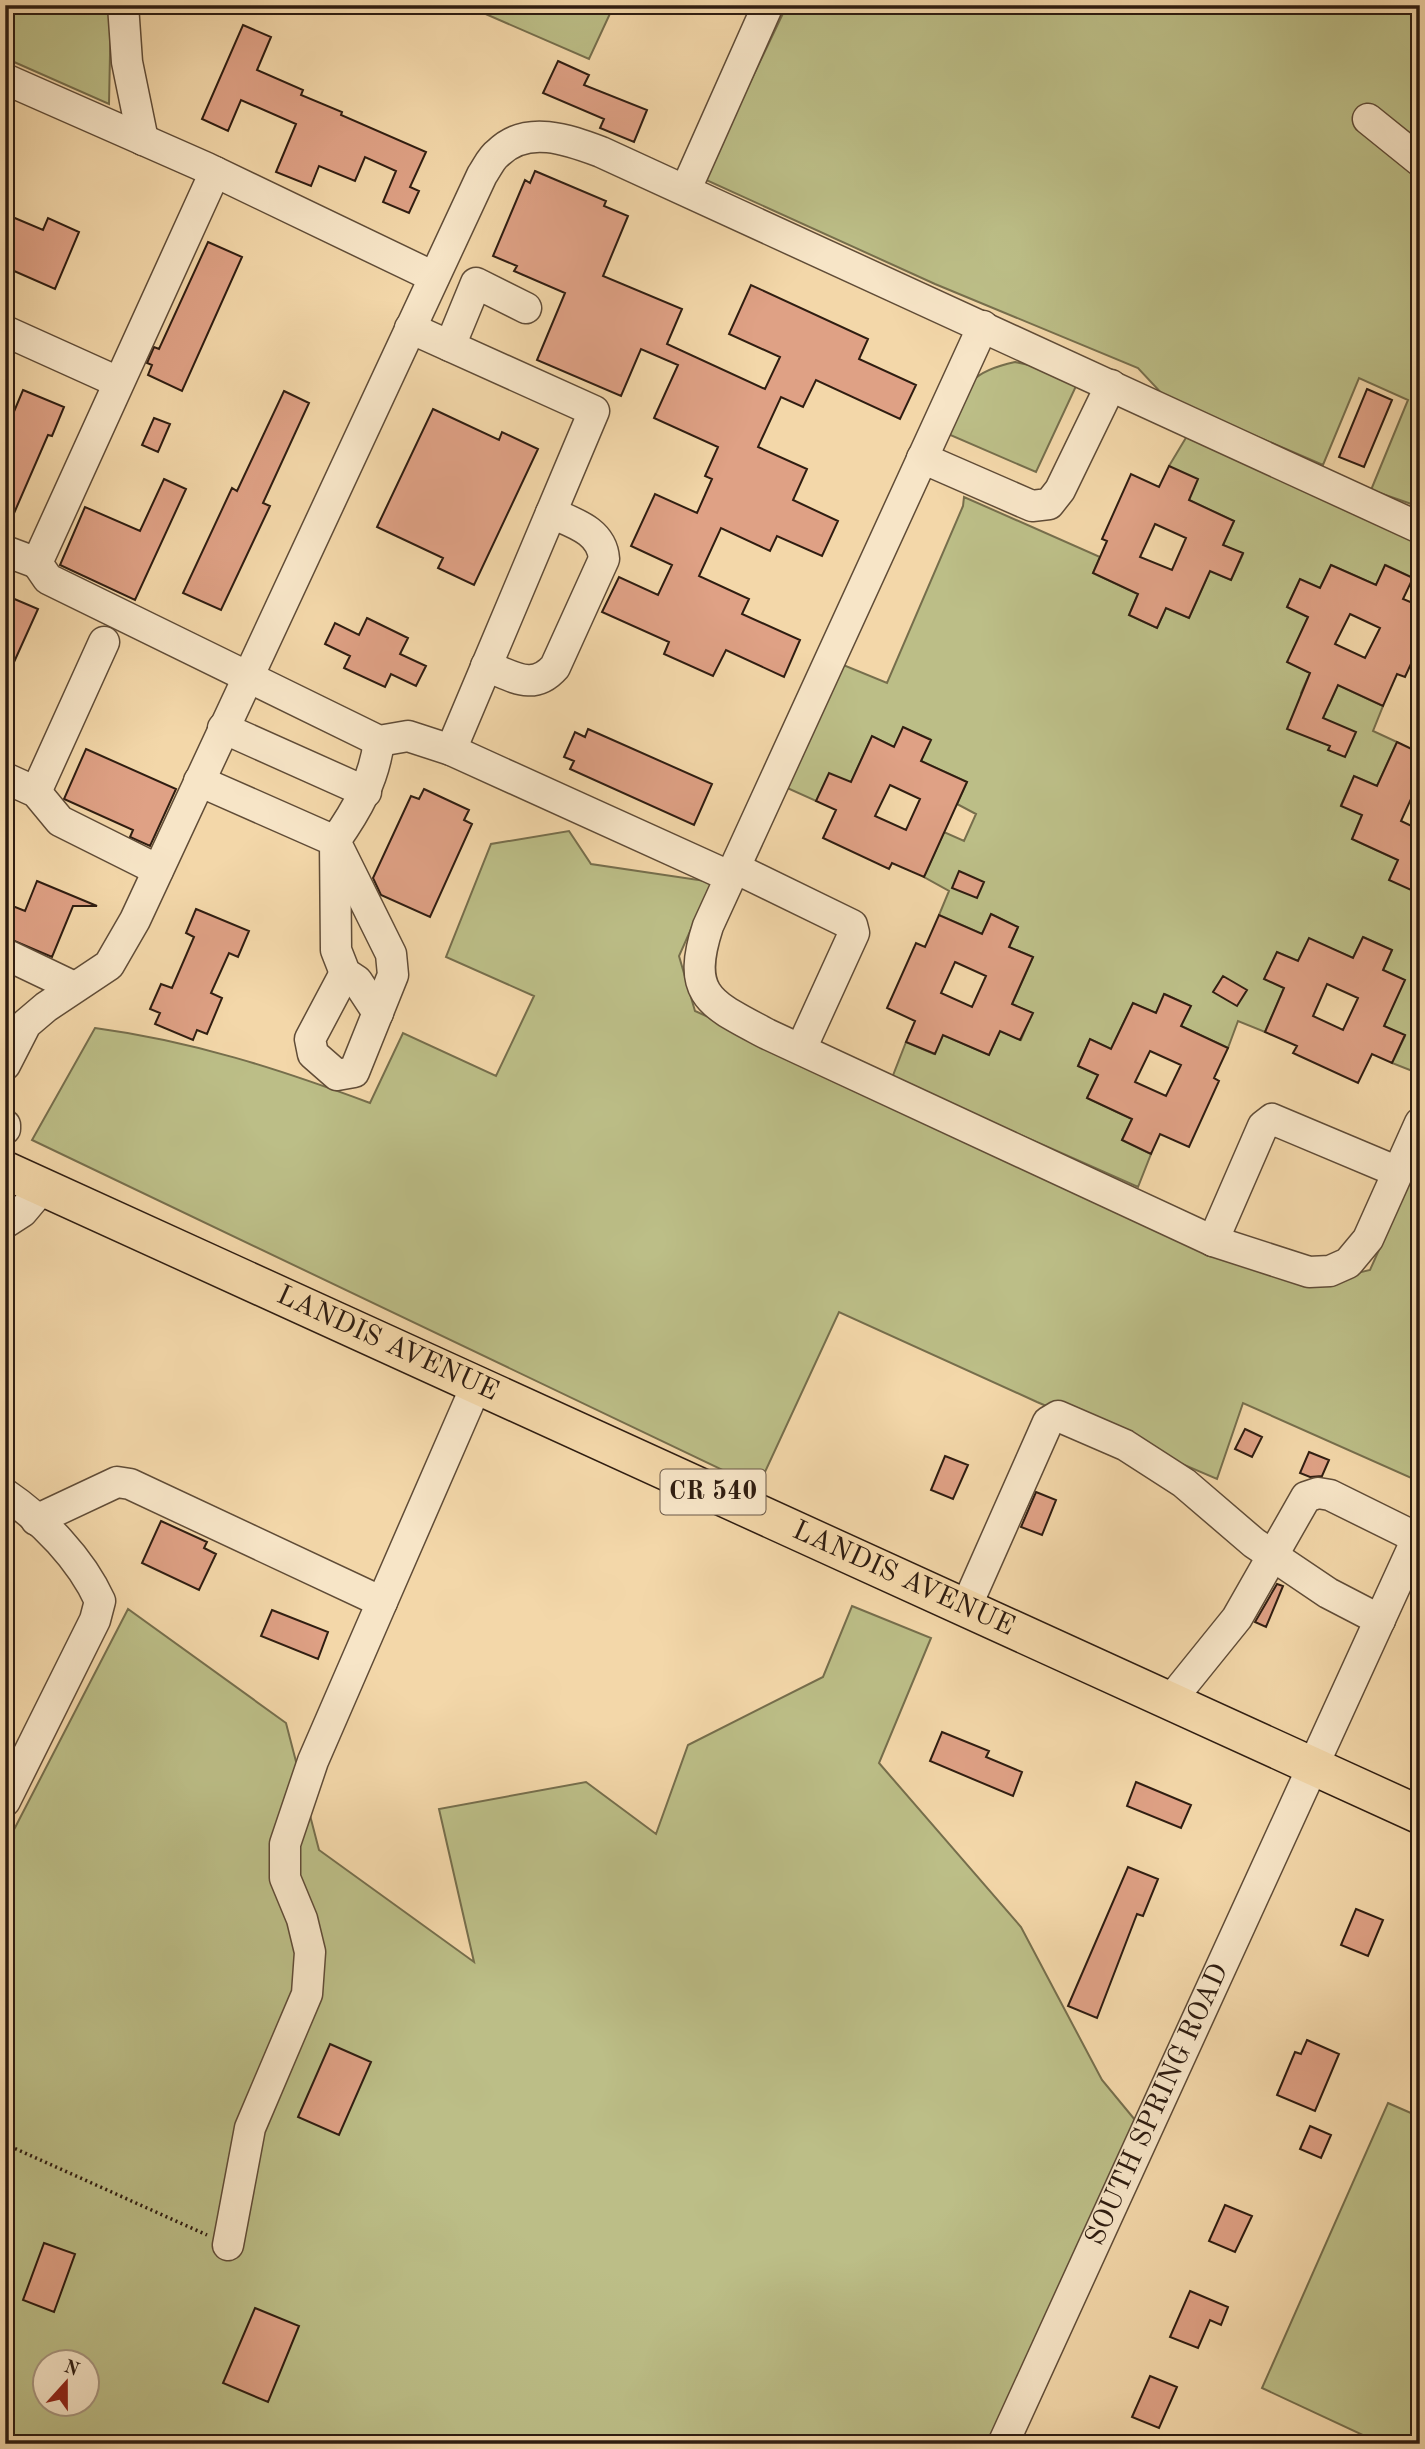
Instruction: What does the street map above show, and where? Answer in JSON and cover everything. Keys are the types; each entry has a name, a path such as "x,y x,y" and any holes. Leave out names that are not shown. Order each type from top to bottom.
{"main road":[{"name":"LANDIS AVENUE","path":"5,1170 1420,1815"}],"street":[{"path":"123,5 127,62 143,140"},
{"path":"686,189 768,5"},
{"path":"5,79 215,172 434,277"},
{"path":"1368,119 1420,161"},
{"path":"5,1065 26,1024 74,987 109,965 158,870 482,175 498,152 522,139 558,136 686,189 1420,528"},
{"path":"37,563 215,172"},
{"path":"450,346 476,282 526,308"},
{"path":"983,326 733,872 701,948 700,984 718,1007 801,1049 1213,1241 1309,1272 1330,1271 1348,1263 1368,1239 1420,1123"},
{"path":"410,328 594,411 451,750"},
{"path":"5,331 118,382"},
{"path":"922,458 1032,506 1049,504 1060,490 1111,385"},
{"path":"486,666 526,680 538,681 547,675 555,667 604,559 603,547 595,535 551,513"},
{"path":"5,551 37,563 48,579 379,741 408,737 451,750 852,925 854,933 801,1049"},
{"path":"36,792 104,642"},
{"path":"223,728 366,792"},
{"path":"378,1013 357,981 345,973 336,950 335,841 366,792 376,763 379,741"},
{"path":"5,778 36,792 60,821 158,870"},
{"path":"199,781 335,841 391,954 393,975 354,1072 337,1075 313,1054 310,1039 345,973"},
{"path":"5,954 74,987"},
{"path":"1213,1241 1263,1126 1272,1119 1398,1172"},
{"path":"5,1223 22,1212 43,1187"},
{"path":"228,2245 250,2128 307,1994 310,1952 302,1919 285,1878 285,1844 313,1761 477,1384"},
{"path":"966,1607 1048,1422 1058,1416 1125,1445 1184,1483 1271,1554 1328,1593 1380,1620"},
{"path":"36,1520 117,1482 130,1484 382,1602"},
{"path":"1170,1701 1237,1618 1271,1554 1306,1497 1318,1493 1350,1503 1418,1535"},
{"path":"5,1494 36,1520 90,1577 100,1601 95,1620 5,1801"},
{"name":"SOUTH SPRING ROAD","path":"1003,2444 1418,1535"}],"path":[{"path":"5,2144 228,2245"}],"green space":[{"path":"5,5 111,5 109,104 5,58"},
{"path":"465,5 614,5 589,59"},
{"path":"787,5 1420,5 1420,507 1371,490 1408,400 1359,378 1323,465 1165,397 1138,368 935,284 704,179"},
{"path":"1015,362 1043,368 1077,384 1036,472 948,434 958,405 969,385 985,372"},
{"path":"1187,436 1420,542 1420,561 1413,578 1386,565 1376,585 1331,565 1320,588 1300,579 1287,607 1308,617 1288,662 1310,673 1301,693 1329,705 1338,685 1383,706 1373,731 1397,742 1377,786 1354,776 1341,805 1362,815 1352,839 1398,860 1420,887 1420,1074 1392,1063 1405,1036 1384,1026 1404,980 1383,970 1392,950 1363,937 1353,958 1309,939 1298,961 1277,952 1265,979 1284,988 1265,1032 1238,1021 1228,1048 1181,1026 1190,1006 1165,994 1156,1013 1133,1003 1111,1049 1090,1039 1078,1066 1098,1075 1087,1098 1132,1119 1122,1140 1151,1154 1138,1187 892,1078 906,1042 934,1054 943,1035 989,1055 1000,1031 1021,1040 1032,1013 1012,1004 1033,957 1009,947 1018,927 991,914 982,934 939,915 949,891 924,877 944,832 964,841 976,814 957,804 967,782 921,761 930,739 904,728 894,747 872,736 851,782 816,801 785,787 841,664 887,683 963,506 964,497 1100,557 1093,573 1138,594 1129,615 1157,628 1166,608 1189,618 1210,571 1231,580 1243,554 1223,545 1234,521 1189,500 1169,466"},
{"path":"569,831 591,864 712,882 679,956 695,1011 1303,1286 1370,1270 1420,1159 1418,1481 1243,1403 1217,1479 1037,1402 839,1312 758,1487 32,1140 95,1028 201,1048 370,1103 403,1033 496,1076 534,996 446,957 491,844"},
{"path":"852,1606 931,1638 879,1763 1021,1927 1102,2080 1140,2126 989,2444 5,2444 5,1847 128,1609 286,1723 319,1850 474,1962 439,1809 586,1782 656,1834 688,1745 823,1677"},
{"path":"1388,2103 1420,2117 1420,2444 1382,2444 1262,2388"}],"building":[{"path":"243,25 271,37 257,70 303,90 301,95 342,112 341,115 426,152 410,187 419,191 409,213 383,202 396,171 365,157 355,181 319,166 311,186 276,172 296,124 241,100 228,131 202,119"},
{"path":"558,61 589,75 584,85 647,110 634,142 600,128 604,119 543,93"},
{"path":"535,171 606,201 604,206 628,216 603,276 682,309 667,344 765,389 780,357 729,334 751,285 868,339 859,359 916,385 900,419 816,380 803,407 781,397 758,447 807,469 793,500 838,521 822,556 777,536 770,551 721,528 699,576 749,599 742,614 800,640 784,677 726,650 713,676 664,654 669,642 602,612 619,577 658,595 672,565 631,546 655,494 697,513 712,479 705,476 718,447 654,418 678,365 641,349 621,396 537,360 565,293 514,271 517,266 493,256 525,180 530,183"},
{"path":"10,216 43,230 48,218 79,232 55,289 5,267 5,226"},
{"path":"208,242 242,257 182,391 148,375 152,365 147,363 154,347 159,349"},
{"path":"1367,389 1392,400 1364,467 1339,457"},
{"path":"23,390 64,407 52,436 48,435 5,534 5,433"},
{"path":"284,391 309,403 263,503 270,506 221,610 183,593 232,488 237,491"},
{"path":"433,409 499,440 502,432 538,449 474,585 438,568 443,558 377,527"},
{"path":"154,418 170,424 158,452 142,445"},
{"path":"1169,466 1198,479 1189,500 1234,521 1223,545 1243,553 1231,580 1210,571 1189,618 1166,608 1157,628 1129,615 1138,594 1093,573 1107,541 1102,539 1131,474 1159,487","holes":["1155,524 1186,538 1172,570 1140,557"]},
{"path":"164,479 186,489 135,600 60,565 85,507 140,531"},
{"path":"1331,565 1376,585 1385,565 1413,578 1403,599 1420,606 1420,644 1405,677 1397,674 1383,706 1338,685 1323,718 1356,732 1345,757 1328,750 1330,746 1287,729 1310,673 1287,662 1308,617 1287,607 1300,579 1320,588","holes":["1350,614 1380,628 1365,658 1335,644"]},
{"path":"5,595 38,609 5,682"},
{"path":"367,618 408,638 400,654 426,666 416,686 391,674 385,687 344,668 350,656 325,644 335,623 359,635"},
{"path":"903,727 931,740 921,761 967,782 924,877 892,863 889,869 823,838 836,810 816,801 829,773 851,782 872,736 894,747","holes":["890,785 920,799 906,830 875,816"]},
{"path":"588,729 712,784 694,825 570,769 574,761 564,757 575,732 585,737"},
{"path":"1397,742 1420,753 1420,792 1415,790 1401,821 1420,830 1420,894 1389,880 1398,860 1352,839 1362,815 1341,806 1354,776 1377,786"},
{"path":"86,749 176,789 150,846 130,837 133,830 64,799"},
{"path":"424,789 469,810 464,820 472,824 430,917 381,895 373,878 411,796 419,799"},
{"path":"959,871 984,882 977,898 952,888"},
{"path":"37,881 97,906 73,906 52,957 5,937 5,903 25,911"},
{"path":"196,909 249,931 238,957 229,953 211,993 222,998 207,1034 197,1030 193,1040 155,1024 160,1013 150,1009 161,984 172,988 194,937 186,933"},
{"path":"991,914 1018,927 1009,947 1033,957 1012,1004 1033,1013 1020,1040 1000,1031 989,1055 943,1035 935,1054 906,1042 915,1021 887,1008 916,943 925,947 939,915 982,934","holes":["955,962 986,976 972,1007 941,993"]},
{"path":"1363,937 1392,950 1383,970 1405,980 1384,1026 1405,1035 1392,1063 1372,1054 1358,1083 1293,1053 1297,1046 1265,1032 1284,988 1264,979 1277,952 1298,961 1309,938 1353,958","holes":["1327,984 1358,998 1343,1030 1313,1016"]},
{"path":"1223,976 1247,990 1237,1006 1213,992"},
{"path":"1164,994 1191,1006 1181,1026 1228,1048 1214,1078 1219,1081 1189,1147 1160,1134 1151,1154 1122,1140 1132,1119 1087,1098 1098,1075 1078,1066 1090,1039 1111,1049 1133,1003 1156,1013","holes":["1150,1051 1181,1065 1166,1096 1135,1082"]},
{"path":"1245,1429 1262,1437 1252,1457 1235,1449"},
{"path":"1309,1452 1329,1460 1322,1476 1310,1477 1300,1473"},
{"path":"945,1456 968,1465 953,1499 931,1490"},
{"path":"1036,1492 1056,1500 1042,1535 1021,1527"},
{"path":"161,1521 207,1542 204,1548 216,1554 199,1590 142,1563"},
{"path":"1277,1584 1283,1586 1266,1627 1255,1622"},
{"path":"272,1610 328,1632 318,1659 261,1636"},
{"path":"942,1732 989,1751 986,1757 1022,1772 1013,1796 930,1761"},
{"path":"1136,1782 1191,1805 1181,1828 1127,1806"},
{"path":"1128,1867 1158,1879 1143,1916 1137,1914 1097,2018 1068,2006"},
{"path":"1356,1909 1383,1920 1368,1956 1341,1945"},
{"path":"1307,2040 1339,2054 1315,2111 1277,2095 1295,2052 1301,2054"},
{"path":"330,2044 371,2062 339,2135 298,2117"},
{"path":"1310,2126 1331,2135 1321,2158 1300,2149"},
{"path":"1225,2205 1252,2216 1235,2252 1209,2241"},
{"path":"44,2243 75,2254 54,2312 23,2300"},
{"path":"1190,2291 1228,2307 1221,2325 1210,2320 1198,2348 1170,2337"},
{"path":"255,2308 299,2326 268,2402 223,2383"},
{"path":"1150,2376 1177,2387 1159,2428 1132,2417"}]}
